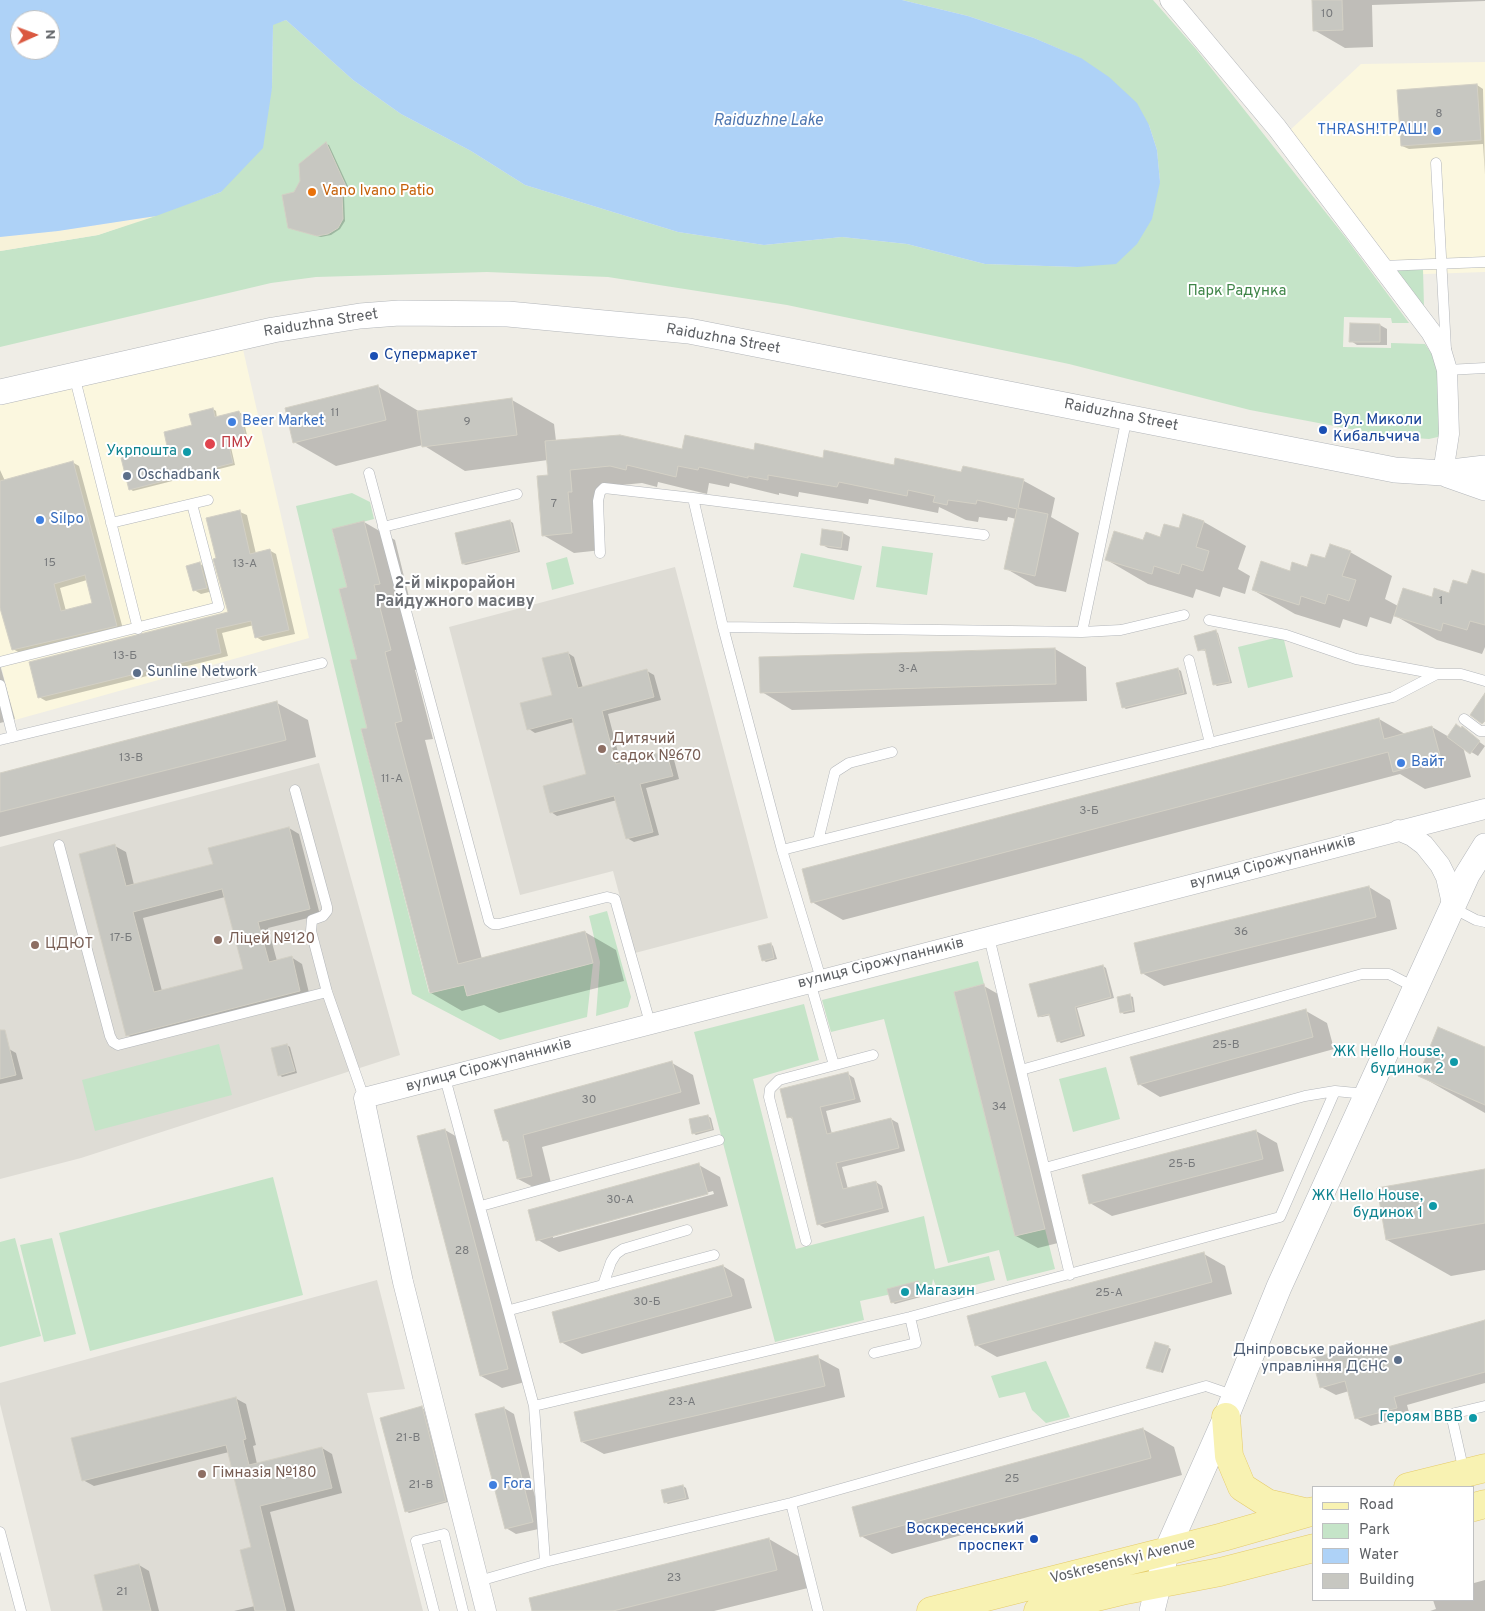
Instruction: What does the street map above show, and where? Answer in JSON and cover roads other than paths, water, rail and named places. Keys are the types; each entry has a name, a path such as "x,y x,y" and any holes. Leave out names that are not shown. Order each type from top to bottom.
{"main road":[{"path":"1231,1406 1229,1456 1242,1487 1267,1503 1310,1512"},
{"path":"1412,1486 1475,1470"},
{"name":"Voskresenskyi Avenue","path":"931,1611 1223,1537 1310,1512"},
{"name":"Voskresenskyi Avenue","path":"1044,1611 1159,1583 1220,1572 1312,1549"}],"street":[{"path":"1170,0 1277,128 1431,332 1441,350 1447,370 1449,434 1444,473"},
{"name":"Raiduzhna Street","path":"0,392 273,330 360,316 399,313 508,314 689,331 1394,470 1444,473 1485,468"},
{"name":"Raiduzhna Street","path":"1444,473 1485,488"},
{"name":"вулиця Сірожупанників","path":"364,1098 1485,809"},
{"path":"1398,830 1418,841 1440,864 1446,877 1453,908"},
{"path":"1152,1611 1167,1550 1231,1406 1279,1287 1467,875 1485,846"},
{"path":"364,1098 403,1282 486,1611"}],"lane":[{"path":"1436,163 1443,264 1447,370 1485,368"},
{"path":"1382,266 1485,262"},
{"path":"74,374 138,628"},
{"path":"1082,632 1127,417"},
{"path":"369,473 489,921 493,924 500,924 607,898 615,899 650,1023"},
{"path":"600,553 598,501 600,492 604,488 984,535"},
{"path":"383,527 517,494"},
{"path":"694,498 723,627 782,850 834,1065"},
{"path":"111,523 208,500"},
{"path":"0,662 219,607 192,504"},
{"path":"723,627 1082,632 1122,630 1184,614"},
{"path":"1209,620 1286,635 1356,659 1437,674 1461,674 1485,681"},
{"path":"1189,660 1210,743"},
{"path":"0,740 322,663"},
{"path":"782,850 1393,696 1437,674"},
{"path":"0,685 13,737"},
{"path":"1464,719 1480,731 1485,731"},
{"path":"818,841 835,772 849,763 892,752"},
{"path":"295,790 326,906 326,914 312,920 310,925 327,992 364,1098"},
{"path":"59,845 110,1036 113,1042 118,1045 327,992"},
{"path":"1453,908 1476,920 1485,922"},
{"path":"989,937 1046,1168 1070,1275"},
{"path":"1021,1070 1362,974 1389,974 1416,988"},
{"path":"806,1240 769,1097 770,1089 779,1080 873,1055"},
{"path":"445,1078 510,1310 534,1406 545,1562"},
{"path":"1046,1168 1305,1096 1336,1091 1366,1094"},
{"path":"534,1406 910,1317 1280,1217 1336,1091"},
{"path":"481,1206 719,1140"},
{"path":"603,1285 611,1262 616,1254 623,1249 687,1230"},
{"path":"510,1310 714,1255"},
{"path":"874,1353 916,1343 910,1317"},
{"path":"453,1571 476,1573 545,1562 791,1503 1206,1386 1231,1406"},
{"path":"1475,1470 1451,1414 1485,1406"},
{"path":"791,1503 818,1611"},
{"path":"0,1532 21,1611"},
{"path":"434,1611 416,1541 444,1534 463,1611"}],"water":[{"name":"Raiduzhne Lake","path":"0,0 902,0 968,16 1034,38 1081,58 1109,77 1137,103 1149,125 1157,150 1160,182 1152,219 1137,244 1116,264 1077,267 985,264 907,244 842,237 764,245 678,232 525,185 471,151 401,114 353,80 286,20 273,25 272,88 263,148 221,192 156,216 58,231 0,237"}],"place":[{"name":"ТHRASH!ТРАШ!","path":"1437,131"},
{"name":"Vano Ivano Patio","path":"312,192"},
{"name":"Супермаркет","path":"374,356"},
{"name":"Beer Market","path":"232,422"},
{"name":"Вул. Миколи Кибальчича","path":"1323,430"},
{"name":"ПМУ","path":"210,444"},
{"name":"Укрпошта","path":"187,452"},
{"name":"Oschadbank","path":"127,476"},
{"name":"Silpo","path":"40,520"},
{"name":"Sunline Network","path":"137,673"},
{"name":"Дитячий садок №670","path":"602,749"},
{"name":"Вайт","path":"1401,763"},
{"name":"Ліцей №120","path":"218,940"},
{"name":"ЦДЮТ","path":"35,945"},
{"name":"ЖК Hello House, будинок 2","path":"1454,1062"},
{"name":"ЖК Hello House, будинок 1","path":"1433,1206"},
{"name":"Магазин","path":"905,1292"},
{"name":"Дніпровське районне управління ДСНС","path":"1398,1360"},
{"name":"Героям ВВВ","path":"1473,1418"},
{"name":"Гімназія №180","path":"202,1474"},
{"name":"Fora","path":"493,1485"},
{"name":"Воскресенський проспект","path":"1034,1539"}],"district":[{"name":"2-й мікрорайон Райдужного масиву","path":"455,594"}],"park label":[{"name":"Парк Радунка","path":"1237,292"}]}
